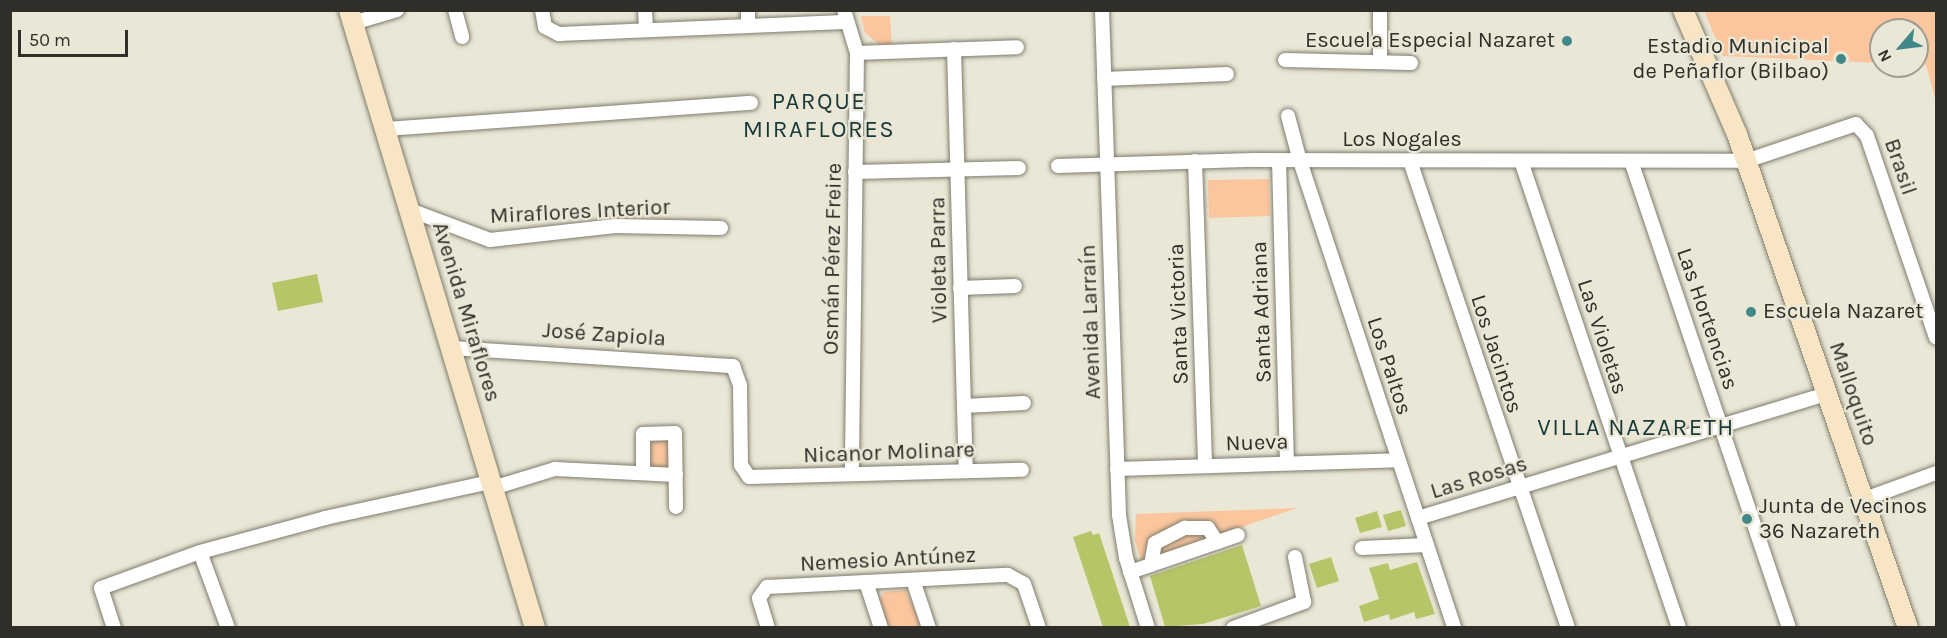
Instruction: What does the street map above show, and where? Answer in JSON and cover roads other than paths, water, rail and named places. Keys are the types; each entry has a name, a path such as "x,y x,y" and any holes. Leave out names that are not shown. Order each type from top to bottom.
{"street":[{"path":"351,17 397,10"},
{"path":"455,10 462,37"},
{"path":"542,10 548,30 559,34 748,26 844,16"},
{"path":"645,10 646,30"},
{"path":"748,10 748,26"},
{"name":"Avenida Larraín","path":"1102,10 1120,529 1130,572 1148,627"},
{"path":"1380,10 1380,62"},
{"name":"Malloquito","path":"1683,10 1716,80 1746,161 1908,627"},
{"name":"Osmán Pérez Freire","path":"844,16 856,53 852,474"},
{"name":"Avenida Miraflores","path":"351,17 495,484 530,627"},
{"path":"856,53 1017,47"},
{"name":"Violeta Parra","path":"954,49 966,469"},
{"path":"1285,60 1411,63"},
{"path":"1104,79 1227,74"},
{"path":"386,129 751,103"},
{"name":"Los Paltos","path":"1288,116 1300,161 1454,627"},
{"name":"Brasil","path":"1746,161 1848,124 1863,129 1936,338"},
{"name":"Los Nogales","path":"1058,166 1279,160 1746,161"},
{"name":"Santa Adriana","path":"1279,160 1287,463"},
{"name":"Santa Victoria","path":"1195,161 1205,466"},
{"name":"Los Jacintos","path":"1410,161 1568,627"},
{"name":"Las Violetas","path":"1521,161 1619,457 1679,627"},
{"name":"Las Hortencias","path":"1631,161 1789,627"},
{"path":"855,172 1019,168"},
{"name":"Miraflores Interior","path":"410,210 490,240 615,226 722,228"},
{"path":"960,288 1015,286"},
{"name":"José Zapiola","path":"452,348 726,364 737,370 740,385 741,465 745,474 756,478"},
{"name":"Las Rosas","path":"1418,519 1827,394"},
{"path":"964,406 1024,403"},
{"path":"642,473 643,434 675,433 676,507"},
{"name":"Nueva","path":"1117,469 1398,460"},
{"path":"114,627 100,588 200,552 325,518 495,484 555,469 676,475"},
{"name":"Nicanor Molinare","path":"756,478 966,469 1022,470"},
{"path":"1865,499 1936,473"},
{"path":"1151,565 1155,543 1185,528 1208,528 1217,543"},
{"path":"1130,572 1238,535"},
{"path":"1362,548 1427,545"},
{"path":"200,552 228,627"},
{"path":"1233,627 1304,602 1295,557"},
{"name":"Nemesio Antúnez","path":"768,627 759,602 761,592 772,586 1008,575 1019,578 1039,627"},
{"path":"913,580 929,627"},
{"path":"866,582 881,627"}],"place":[{"name":"Escuela Especial Nazaret","path":"1567,41"},
{"name":"Estadio Municipal de Peñaflor (Bilbao)","path":"1841,59"},
{"name":"Escuela Nazaret","path":"1751,312"},
{"name":"Junta de Vecinos 36 Nazareth","path":"1747,519"}],"district":[{"name":"PARQUE MIRAFLORES","path":"819,116"},
{"name":"VILLA NAZARETH","path":"1636,428"}]}
